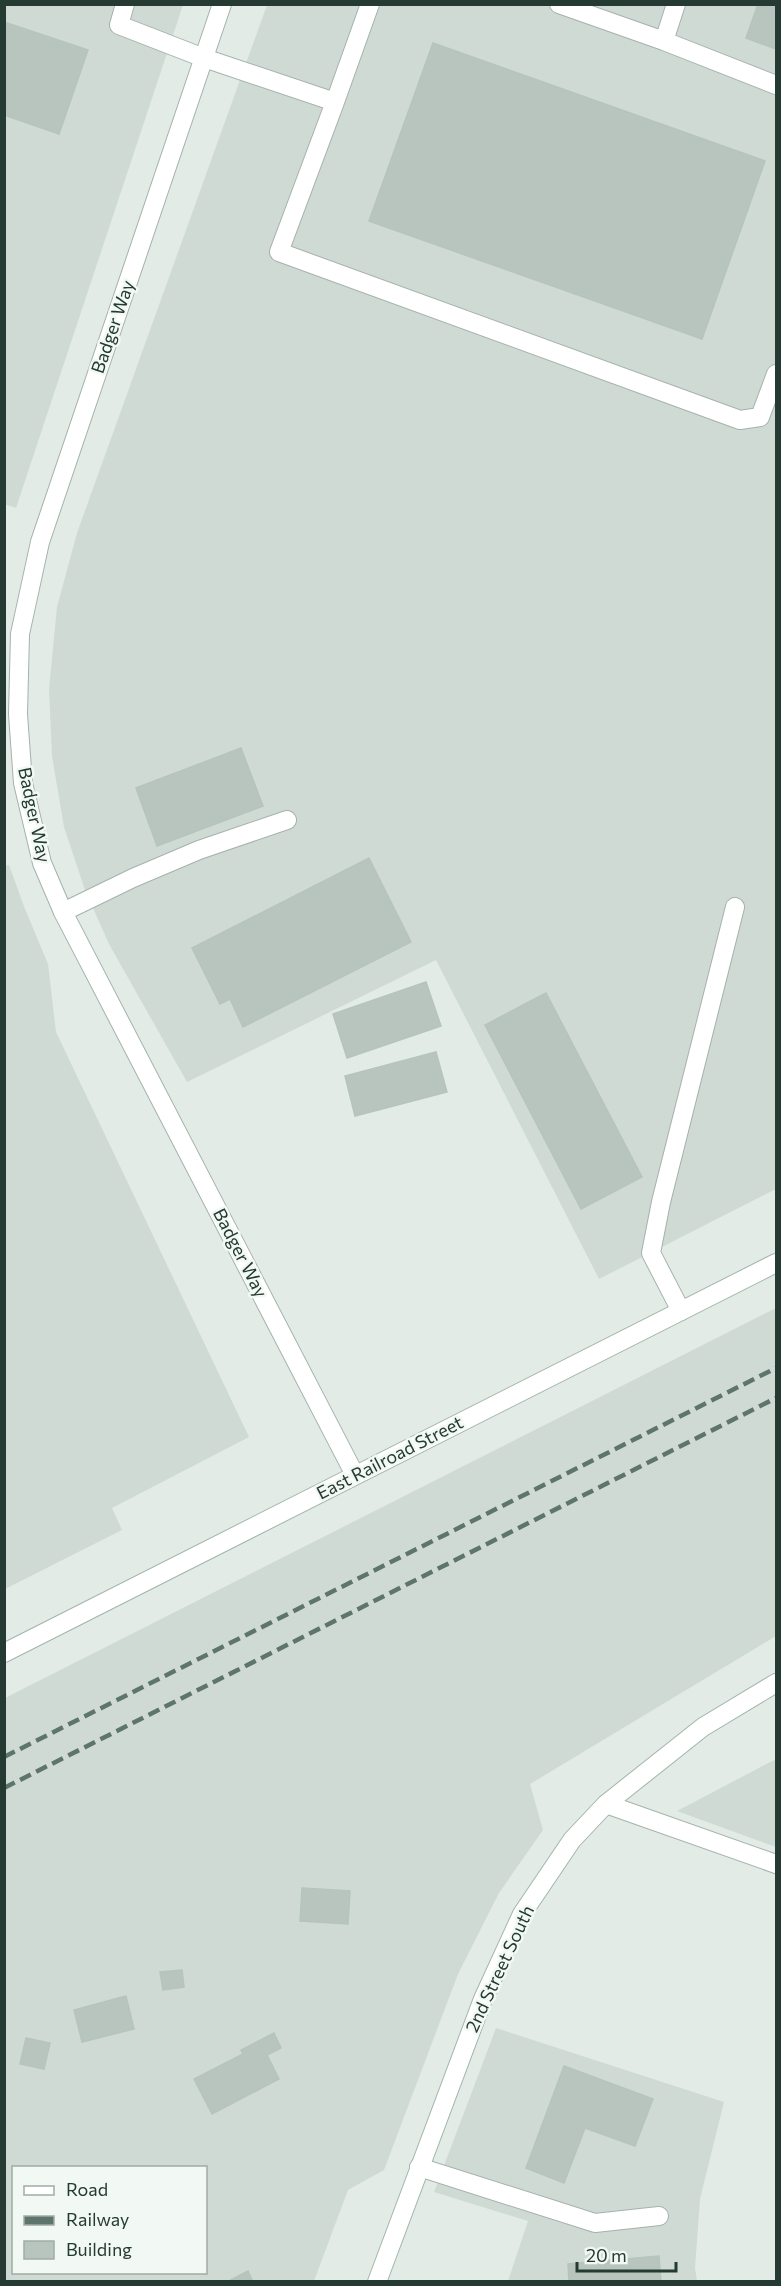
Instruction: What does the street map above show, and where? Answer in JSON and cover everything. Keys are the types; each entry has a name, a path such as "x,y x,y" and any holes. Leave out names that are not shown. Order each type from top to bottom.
{"street":[{"path":"125,4 118,25 204,58 335,102"},
{"name":"Badger Way","path":"222,4 40,542 20,634 18,714 23,783 42,863 63,912 355,1475"},
{"path":"370,4 279,252 740,420 760,417 777,374"},
{"path":"559,4 777,85"},
{"path":"663,41 676,4"},
{"path":"63,912 133,878 199,850 287,820"},
{"path":"681,1311 651,1253 661,1202 735,907"},
{"name":"East Railroad Street","path":"4,1653 777,1263"},
{"name":"2nd Street South","path":"377,2282 483,2000 522,1914 572,1840 606,1804 703,1727 777,1683"},
{"path":"606,1804 777,1864"},
{"path":"419,2167 595,2223 659,2216"}],"shaded area":[{"path":"4,5 183,5 16,508 4,504"},
{"path":"267,5 776,5 776,1189 599,1279 436,960 187,1082 109,944 85,890 64,827 52,756 49,689 57,607 77,533"},
{"path":"9,865 48,964 56,1032 249,1437 112,1508 122,1530 5,1589 4,866"},
{"path":"776,1308 776,1636 530,1784 543,1830 499,1893 458,1974 384,2170 348,2190 314,2281 5,2282 5,1698"},
{"path":"776,1759 776,1847 677,1811"},
{"path":"496,2028 724,2102 700,2199 695,2268 697,2281 508,2281 528,2221 434,2192"}],"building":[{"path":"758,4 776,4 776,49 746,38"},
{"path":"4,22 88,50 59,134 4,115"},
{"path":"433,43 765,161 702,339 369,221"},
{"path":"241,748 263,806 157,846 136,788"},
{"path":"369,858 411,942 243,1027 230,999 220,1004 192,948"},
{"path":"426,982 441,1026 347,1058 333,1014"},
{"path":"546,993 642,1177 581,1209 485,1025"},
{"path":"436,1052 447,1092 355,1116 345,1076"},
{"path":"302,1888 350,1891 348,1924 300,1921"},
{"path":"182,1970 184,1987 163,1990 160,1972"},
{"path":"126,1996 134,2029 82,2042 74,2010"},
{"path":"274,2033 281,2048 267,2055 279,2079 212,2114 194,2079 243,2054 241,2050"},
{"path":"26,2038 50,2043 44,2069 20,2064"},
{"path":"564,2066 653,2099 635,2146 585,2128 564,2183 526,2168"},
{"path":"659,2256 661,2282 569,2282 568,2264"},
{"path":"248,2271 253,2282 227,2282"}],"railway":[{"path":"4,1757 776,1368"},
{"path":"4,1788 776,1398"}]}
